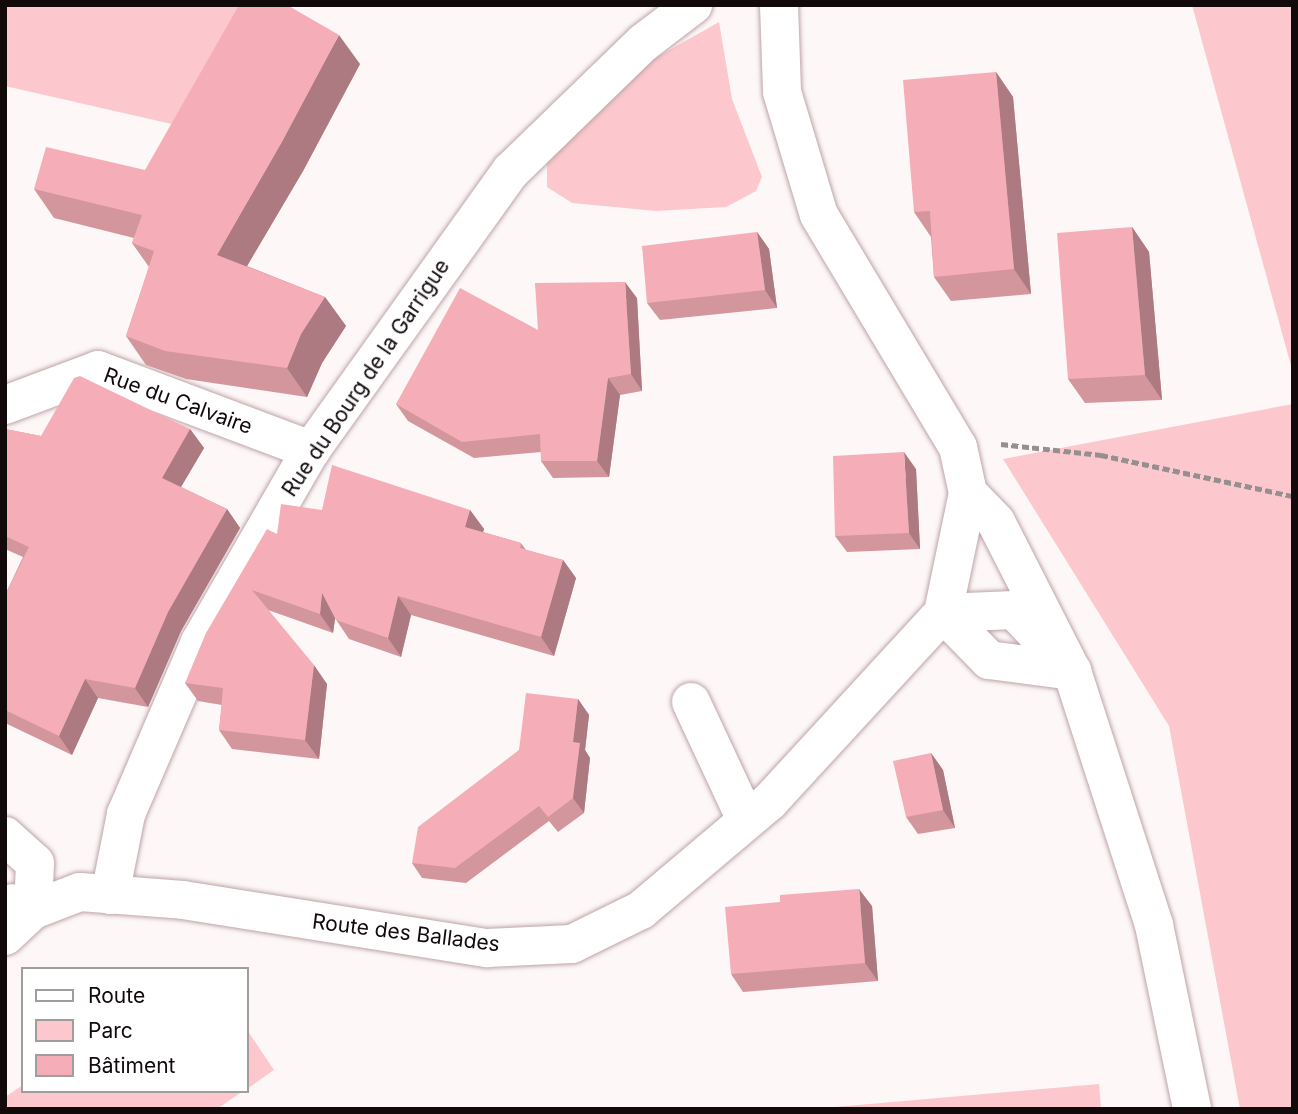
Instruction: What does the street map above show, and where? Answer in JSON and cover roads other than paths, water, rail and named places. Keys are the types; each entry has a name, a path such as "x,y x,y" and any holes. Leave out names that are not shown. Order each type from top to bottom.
{"street":[{"name":"Rue du Bourg de la Garrigue","path":"110,895 126,814 200,642 312,450 511,171 643,43 693,5"},
{"path":"779,5 782,93 819,215 958,447 968,493 943,613"},
{"name":"Rue du Calvaire","path":"5,405 98,370 312,450"},
{"path":"968,493 996,522 1072,671 1154,925 1192,1109"},
{"path":"943,613 1014,610 1072,671"},
{"path":"943,613 989,660 1072,671"},
{"name":"Route des Ballades","path":"5,936 19,905 79,892 183,900 487,947 572,944 640,910 770,801 943,613"},
{"path":"691,702 746,820"},
{"path":"5,836 35,863 19,905"}]}
